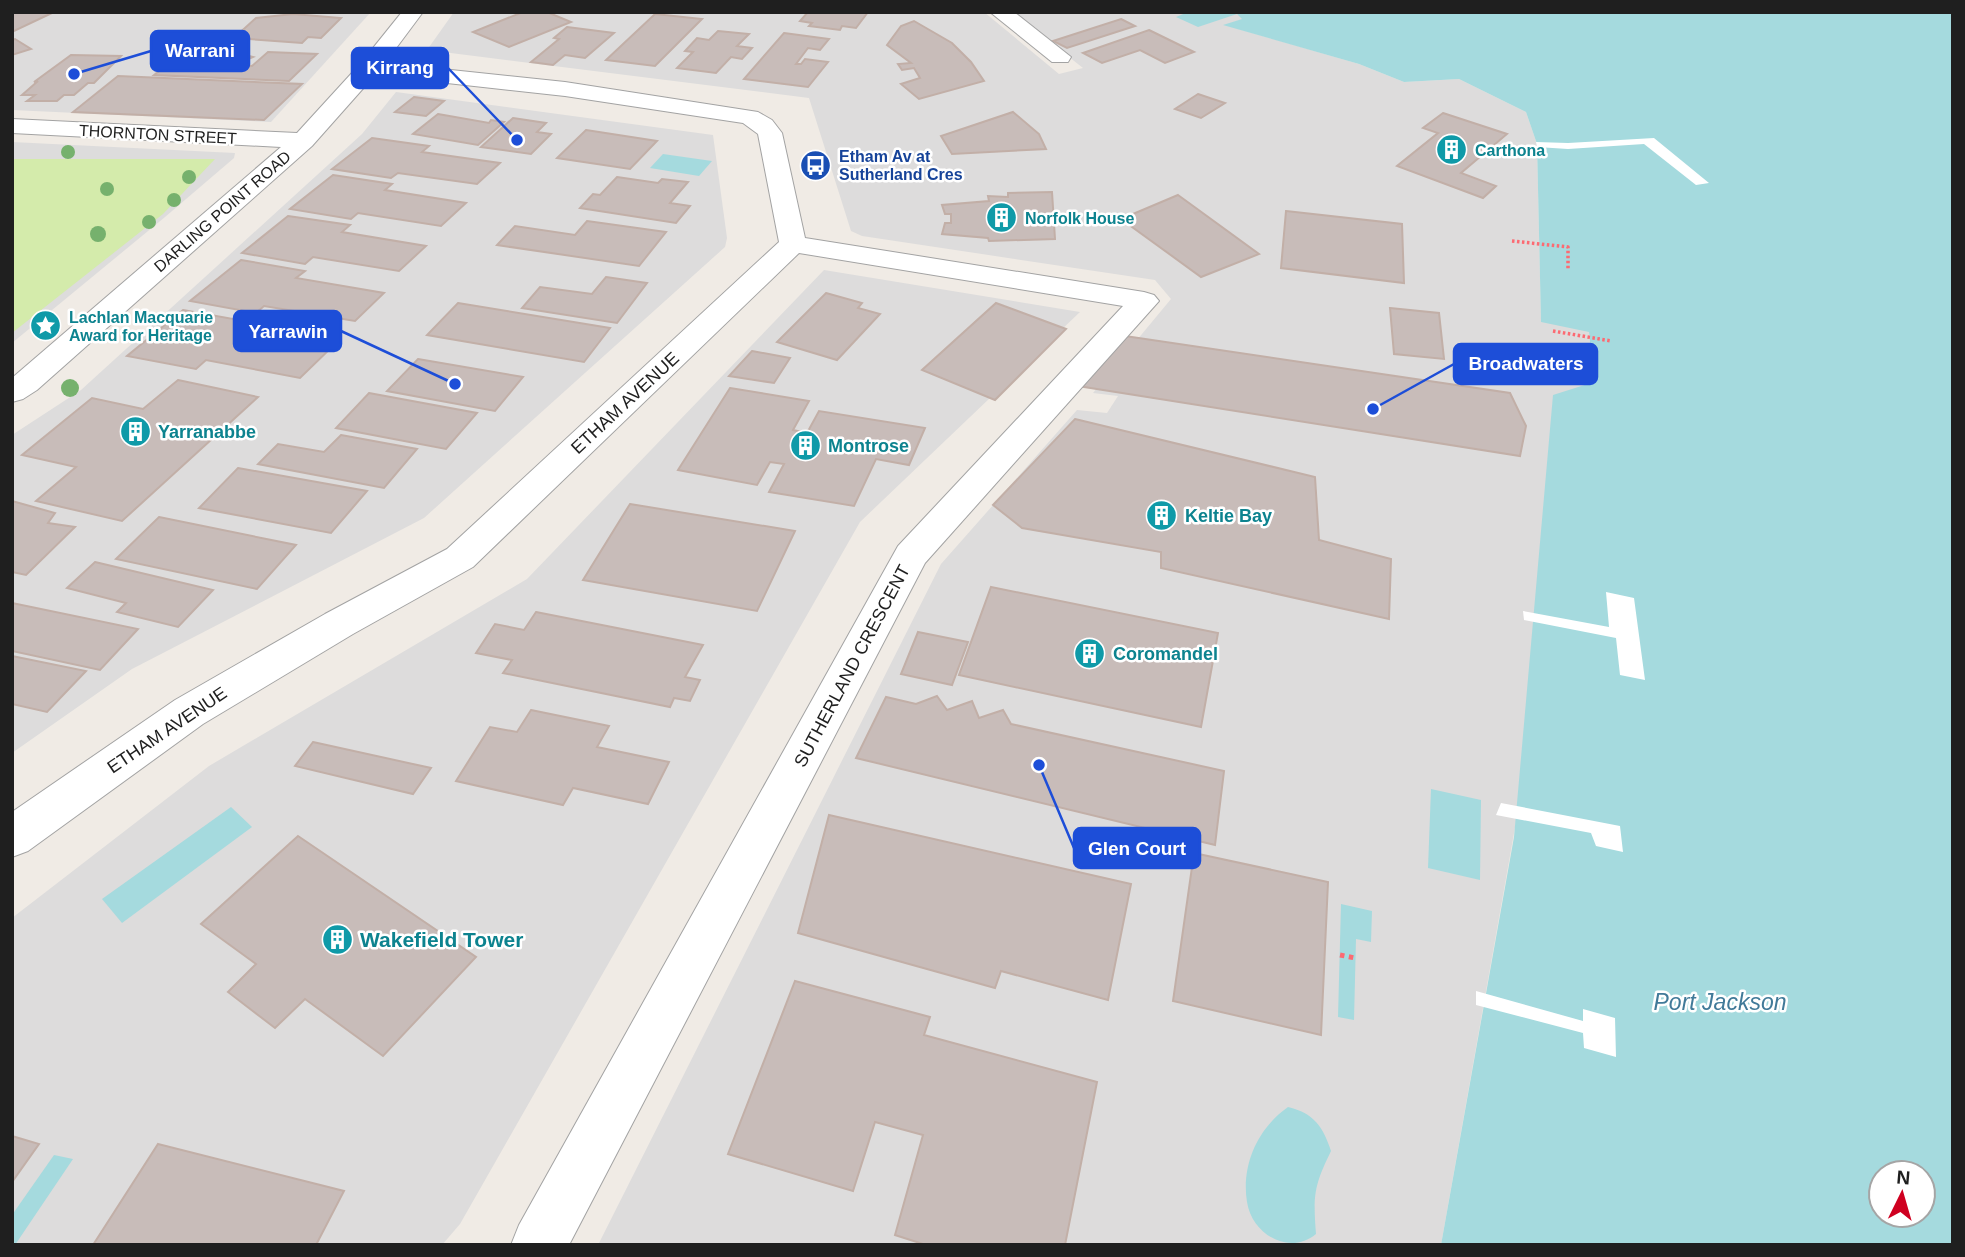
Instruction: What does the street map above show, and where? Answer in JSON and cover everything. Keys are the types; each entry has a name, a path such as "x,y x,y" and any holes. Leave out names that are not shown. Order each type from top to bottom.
{"street":[{"name":"DARLING POINT ROAD","path":"12,392 26,383 303,141 369,68 413,12"},
{"path":"1000,12 1060,57"},
{"path":"369,68 565,89 750,117 763,125 770,134 793,244"},
{"name":"THORNTON STREET","path":"12,126 303,141"},
{"name":"ETHAM AVENUE","path":"12,837 190,712 339,624 460,558 793,244"},
{"name":"SUTHERLAND CRESCENT","path":"540,1245 911,555 1144,301 793,244"}],"path":[{"path":"1512,241 1568,247 1568,271"},
{"path":"1553,331 1611,341"},
{"path":"1340,955 1355,958"}],"shaded area":[{"path":"12,12 371,12 271,122 12,110"},
{"path":"454,12 984,12 1059,74 1083,68 1012,12 1235,12 1243,19 1225,25 1359,64 1404,82 1459,79 1526,112 1537,144 1541,321 1589,331 1594,382 1441,1245 598,1245 941,564 1077,410 1107,413 1118,396 1093,393 1171,299 1155,280 862,236 851,231 809,98 427,50"},
{"path":"396,92 713,135 727,238 725,247 424,518 132,669 12,753 12,435 81,390 362,134"},
{"path":"12,142 235,153 234,158 165,217 12,343"},
{"path":"824,270 1080,312 860,522 460,1224 442,1245 12,1245 12,918 209,766 527,579"}],"green space":[{"path":"12,159 215,159 163,214 12,333"}],"water":[{"name":"Port Jackson","path":"1188,12 1953,12 1953,1245 1441,1245 1514,837 1553,395 1594,382 1589,332 1541,322 1537,144 1526,112 1459,79 1404,82 1359,64 1223,25 1242,19 1237,14 1198,27 1176,17"},
{"path":"663,154 712,161 699,176 650,168"},
{"path":"1431,789 1481,800 1480,880 1428,868"},
{"path":"231,807 252,827 122,923 102,899"},
{"path":"1341,904 1372,911 1371,942 1356,939 1354,1020 1338,1017"},
{"path":"1288,1107 1305,1113 1316,1122 1331,1151 1316,1191 1316,1234 1295,1243 1274,1239 1256,1224 1250,1214 1246,1188 1249,1161 1254,1148 1268,1126"},
{"path":"54,1155 73,1159 15,1245 12,1245 12,1215"}],"pier":[{"path":"1654,138 1709,183 1696,185 1644,144 1568,149 1537,147 1536,142 1568,143"},
{"path":"1606,592 1634,598 1645,680 1620,675 1616,638 1524,620 1523,611 1609,627"},
{"path":"1501,803 1620,826 1623,852 1596,846 1591,833 1496,815"},
{"path":"1476,991 1583,1021 1583,1009 1615,1018 1616,1057 1584,1048 1583,1033 1476,1005"}],"building":[{"path":"12,12 54,12 12,32"},
{"path":"523,12 547,12 571,22 509,47 473,32"},
{"path":"808,12 868,12 856,28 842,26 840,30 809,26 812,23 800,21"},
{"path":"293,14 341,18 321,38 308,37 302,43 234,38 256,18"},
{"path":"655,14 702,19 655,66 606,60"},
{"path":"1121,19 1135,26 1067,48 1053,41"},
{"path":"914,21 952,43 971,62 984,81 919,99 901,84 920,78 914,68 902,70 898,64 911,63 887,45 901,26"},
{"path":"567,27 614,33 585,58 565,55 553,65 531,62 559,39 554,38"},
{"path":"1149,30 1194,52 1165,63 1140,50 1102,63 1083,53"},
{"path":"718,31 749,34 737,46 752,48 742,59 731,57 716,73 677,68 693,52 685,51 697,38 709,40"},
{"path":"784,33 829,39 820,50 808,48 796,64 801,64 805,59 828,62 808,87 744,79"},
{"path":"15,39 31,49 12,55 12,40"},
{"path":"268,52 317,54 289,81 154,75 181,53 233,57 232,60 242,58 239,56 242,54 253,57 237,64 252,66"},
{"path":"71,55 121,56 94,83 88,83 74,95 64,95 57,101 27,101 35,95 22,95 38,81 34,82"},
{"path":"118,76 302,84 264,120 73,112"},
{"path":"1198,94 1225,103 1201,118 1175,109"},
{"path":"414,97 444,101 426,116 395,112"},
{"path":"1013,112 1039,134 1046,149 952,154 941,136"},
{"name":"Carthona","path":"1443,113 1507,134 1461,173 1496,186 1483,198 1397,166 1438,133 1423,128"},
{"path":"438,114 489,123 491,120 504,122 478,145 413,134"},
{"path":"513,118 546,123 537,132 551,134 531,154 481,147"},
{"path":"586,130 657,141 630,169 557,158"},
{"path":"372,138 429,146 422,152 500,163 477,184 398,173 391,178 332,169"},
{"path":"333,175 392,184 385,190 466,203 441,226 358,213 351,219 290,209"},
{"path":"617,177 658,183 662,179 688,182 670,203 690,206 676,223 580,208 593,194 600,195"},
{"name":"Norfolk House","path":"1052,192 1055,239 989,241 988,238 942,234 945,223 951,223 951,214 945,214 942,205 989,201 988,196 1008,197 1008,193"},
{"path":"1178,195 1259,254 1201,277 1121,219"},
{"path":"1286,211 1402,224 1404,283 1281,268"},
{"path":"288,216 350,225 342,232 426,246 399,271 313,257 305,264 242,253"},
{"path":"587,221 666,232 639,266 497,245 515,226 575,235"},
{"path":"241,260 305,271 296,278 384,293 355,321 264,306 256,313 190,301"},
{"path":"606,277 647,283 617,323 522,308 540,287 592,294"},
{"path":"826,293 862,303 858,308 880,314 837,360 777,342"},
{"path":"458,303 610,328 584,362 427,335"},
{"path":"996,303 1066,329 995,400 922,370"},
{"path":"1390,308 1439,313 1444,359 1394,354"},
{"path":"183,310 250,322 240,330 332,347 300,378 206,360 196,369 127,356"},
{"path":"1125,336 1510,393 1526,426 1520,456 1078,386"},
{"path":"752,351 790,358 774,383 729,376"},
{"path":"418,359 523,377 495,411 387,391"},
{"name":"Yarranabbe","path":"178,380 258,397 122,521 36,501 76,467 22,455 92,398 143,409"},
{"name":"Montrose","path":"730,388 809,401 793,430 807,433 819,411 925,428 909,465 876,459 854,506 769,492 784,464 770,462 757,485 678,470"},
{"path":"369,393 477,413 446,449 336,428"},
{"name":"Keltie Bay","path":"1075,419 1315,477 1319,540 1391,559 1389,619 1161,568 1161,552 1022,528 993,505"},
{"path":"341,435 417,449 384,488 258,464 278,444 324,452"},
{"path":"238,468 367,491 331,533 199,508"},
{"path":"12,501 55,513 48,523 75,527 26,575 12,572"},
{"path":"630,504 795,531 757,611 583,580"},
{"path":"159,517 296,545 257,589 116,559"},
{"path":"95,562 213,590 178,627 117,612 126,603 67,588"},
{"name":"Coromandel","path":"991,587 1218,633 1201,727 959,675"},
{"path":"12,603 138,629 100,670 12,651"},
{"path":"536,612 703,645 685,677 700,680 690,701 674,698 670,707 503,673 512,660 476,653 495,624 524,630"},
{"path":"918,632 968,642 952,685 901,674"},
{"path":"12,656 86,671 47,712 12,704"},
{"path":"937,696 947,710 972,701 979,718 1003,710 1011,724 1224,771 1215,845 856,758 886,697 916,704"},
{"path":"531,710 609,726 597,747 669,762 648,804 573,788 563,805 456,781 490,727 517,732"},
{"path":"313,742 431,768 413,794 295,766"},
{"path":"829,815 1131,884 1108,1000 1001,971 995,988 798,933"},
{"name":"Wakefield Tower","path":"298,836 476,957 383,1056 305,999 275,1028 228,992 256,964 201,924"},
{"path":"1194,853 1328,882 1321,1035 1173,1001"},
{"path":"795,981 930,1017 924,1035 1097,1082 1065,1245 926,1245 895,1235 923,1135 875,1122 853,1191 728,1154"},
{"path":"12,1136 39,1144 12,1182"},
{"path":"158,1144 344,1191 316,1245 93,1245"}],"place":[{"name":"Warrani","path":"74,74"},
{"name":"Kirrang","path":"517,140"},
{"name":"Carthona","path":"1452,150"},
{"name":"Etham Av at Sutherland Cres","path":"816,165"},
{"name":"Norfolk House","path":"1002,218"},
{"name":"Lachlan Macquarie Award for Heritage","path":"46,326"},
{"name":"Yarrawin","path":"455,384"},
{"name":"Broadwaters","path":"1373,409"},
{"name":"Yarranabbe","path":"135,432"},
{"name":"Montrose","path":"805,446"},
{"name":"Keltie Bay","path":"1162,516"},
{"name":"Coromandel","path":"1090,654"},
{"name":"Glen Court","path":"1039,765"},
{"name":"Wakefield Tower","path":"337,940"}]}
